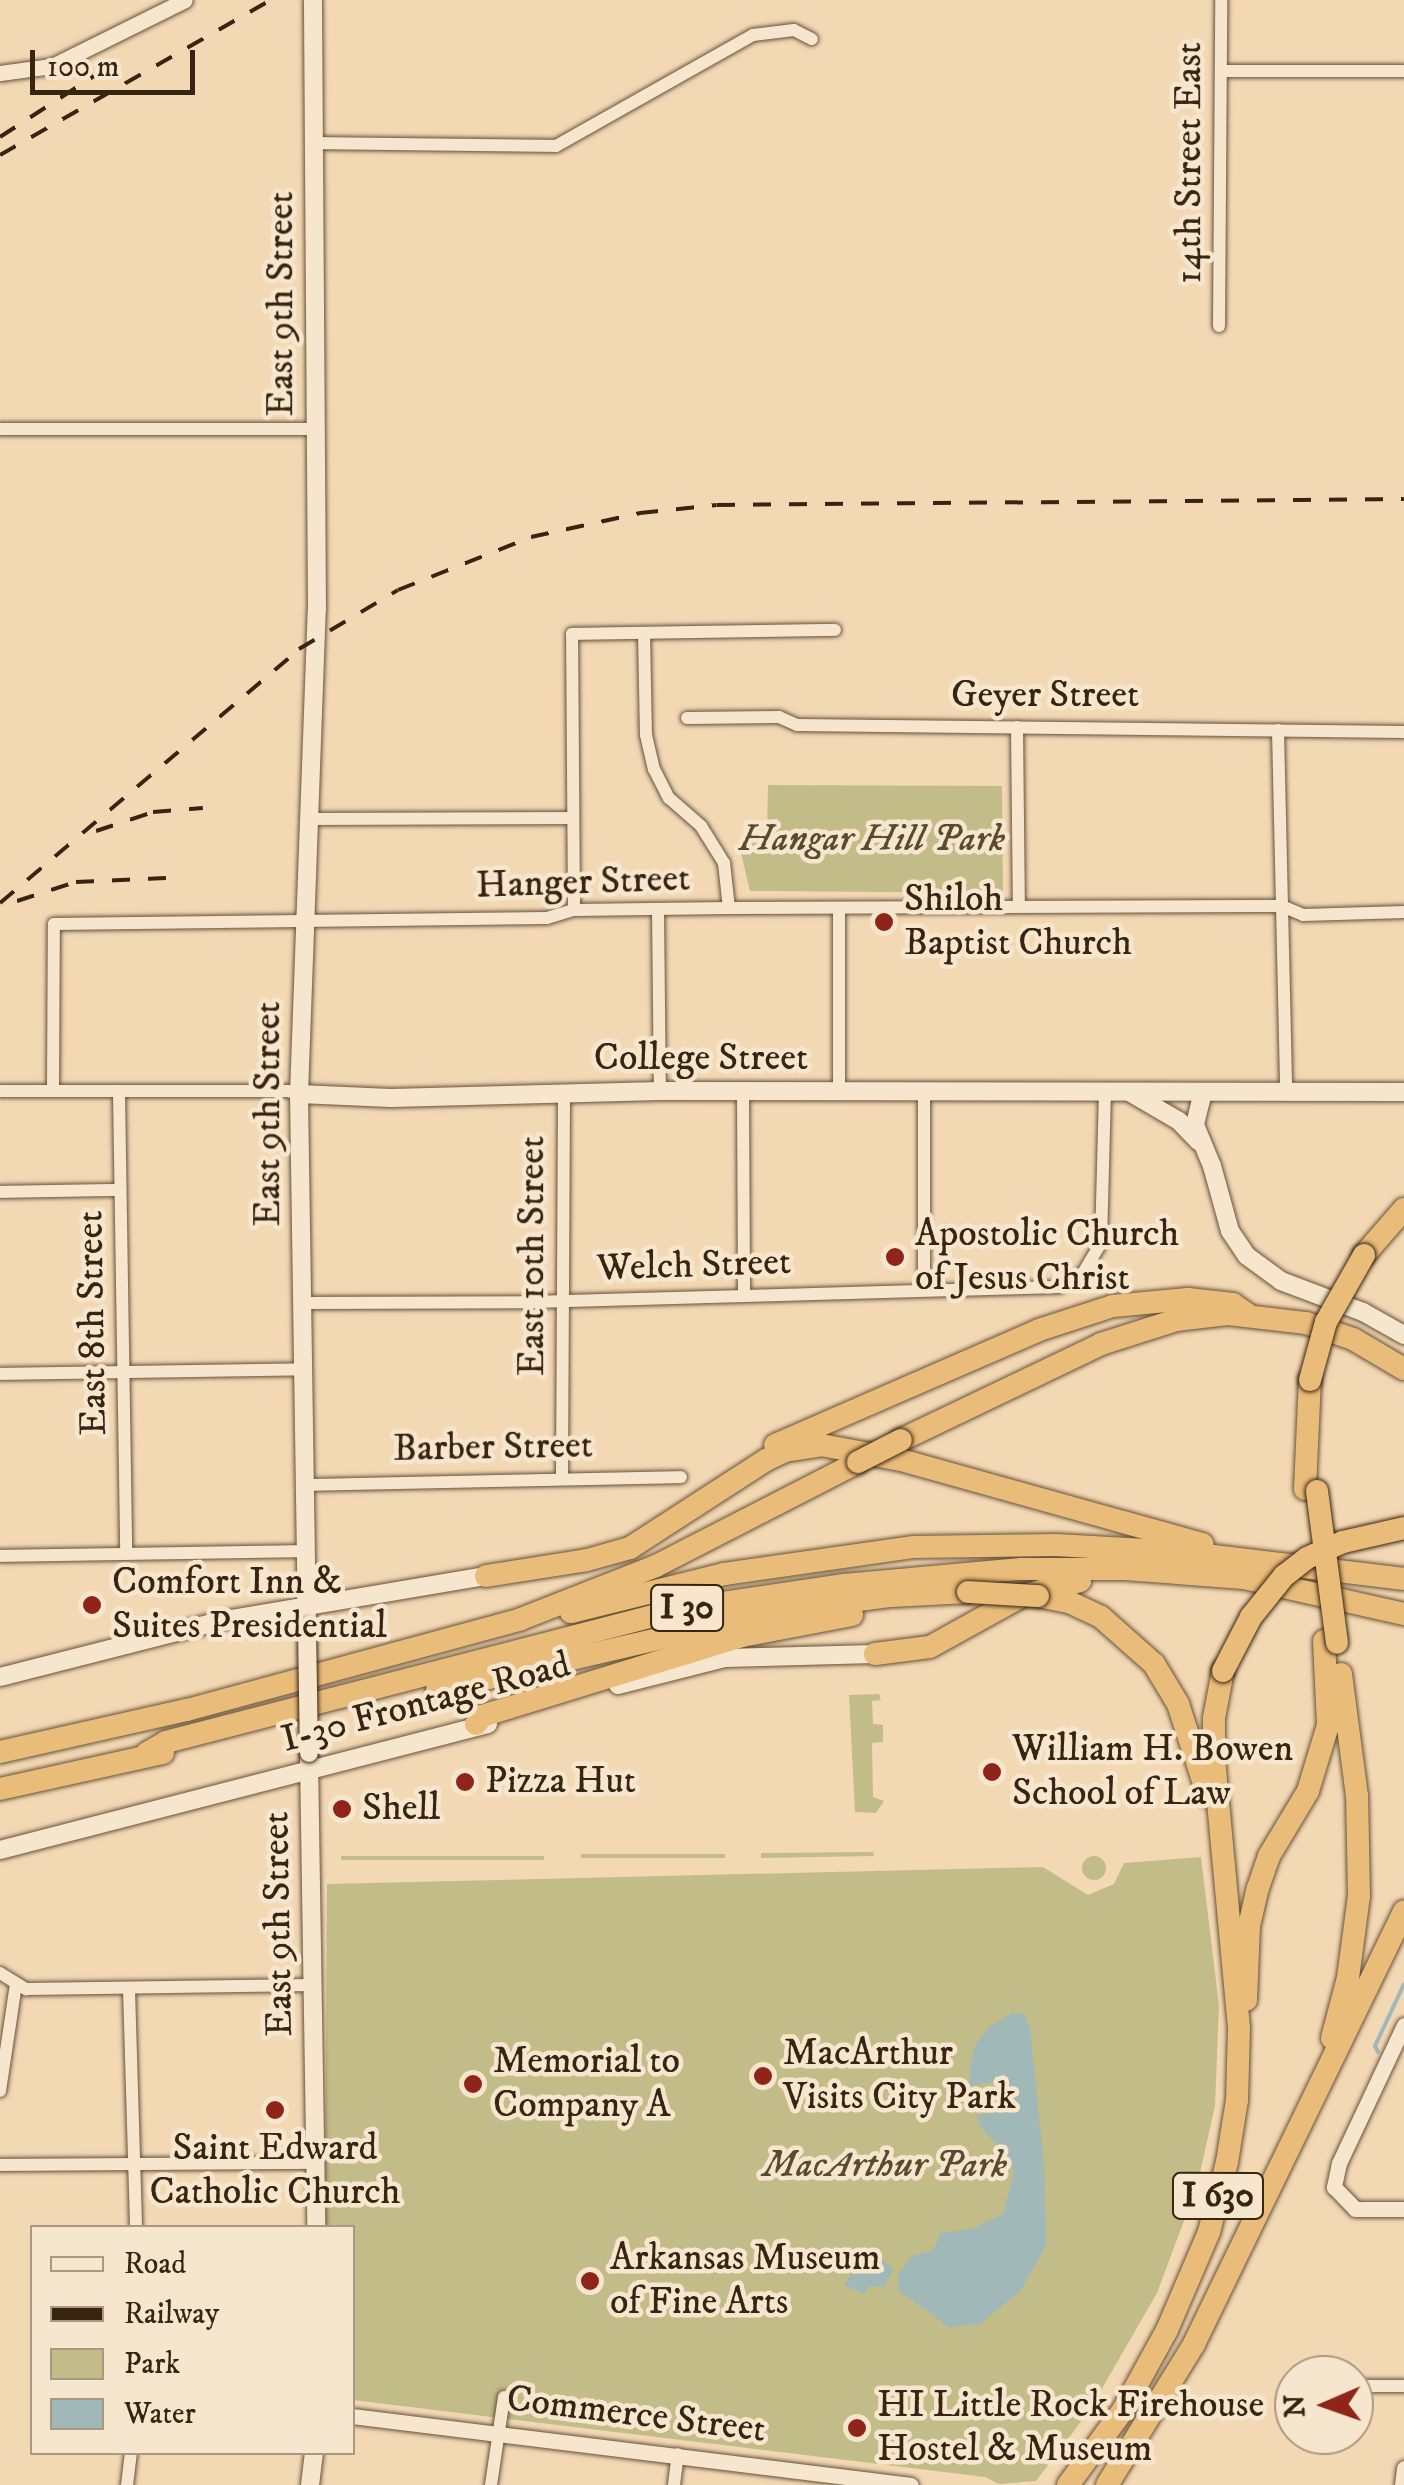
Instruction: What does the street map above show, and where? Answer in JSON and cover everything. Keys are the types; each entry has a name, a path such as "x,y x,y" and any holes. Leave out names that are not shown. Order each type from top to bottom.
{"highway":[{"path":"1321,2080 1348,1978 1359,1896 1357,1796 1330,1642 1311,1490 1306,1426 1310,1380 1326,1322 1364,1254 1404,1209"},
{"path":"689,1511 751,1459 785,1438 1072,1318 1112,1306 1165,1299 1233,1304 1249,1315"},
{"path":"521,1619 656,1566 901,1440 1124,1334 1176,1320 1249,1315 1334,1330 1404,1369"},
{"path":"486,1576 609,1555 642,1542 732,1480 785,1451 838,1446 1251,1569"},
{"path":"1222,1870 1214,1718 1222,1671 1251,1616 1284,1576 1308,1558 1343,1542 1404,1528"},
{"name":"I 30","path":"0,1752 188,1710 521,1619 547,1619 724,1574 914,1547 1056,1545 1251,1569 1404,1579"},
{"name":"I 30","path":"0,1789 676,1610 764,1594 1022,1569 1251,1569 1404,1614"},
{"path":"874,1654 930,1646 1050,1585 1098,1578 1251,1569"},
{"path":"147,1753 188,1748 783,1610 891,1596 968,1592 1038,1596 1069,1602 1102,1617 1154,1664 1178,1704 1194,1749 1222,1870"},
{"path":"476,1724 482,1716 742,1636 968,1592"},
{"path":"1239,2066 1250,1926 1258,1888 1269,1856 1308,1791 1328,1725 1330,1642"},
{"name":"I 630","path":"1068,2485 1130,2397 1196,2266 1227,2162 1239,2066 1222,1870"},
{"name":"I 630","path":"1107,2485 1164,2398 1404,1911"},
{"path":"1125,2485 1164,2398"}],"main road":[{"name":"East 9th Street","path":"313,0 316,610 310,819 302,923 299,1094 316,2225"},
{"name":"College Street","path":"299,1094 391,1098 660,1091 1404,1092"},
{"path":"1130,1092 1179,1121 1203,1147"},
{"path":"1179,1121 1181,1092"},
{"path":"1203,1092 1194,1117 1203,1147 1230,1231 1255,1264 1291,1286 1363,1312 1403,1332"},
{"path":"0,1677 218,1621 486,1576"},
{"name":"I-30 Frontage Road","path":"0,1850 309,1761 476,1724 726,1658 874,1654"},
{"path":"310,2485 314,2455"}],"street":[{"path":"0,74 52,66 185,0"},
{"name":"14th Street East","path":"1219,326 1221,0"},
{"path":"314,143 556,146 753,36 794,30 812,39"},
{"path":"1221,70 1404,71"},
{"path":"0,429 315,429"},
{"path":"574,910 572,634 836,630"},
{"path":"644,632 646,734 654,769 669,798 712,840 724,862 729,908"},
{"name":"Geyer Street","path":"688,718 779,717 797,724 1404,732"},
{"path":"1017,727 1019,906"},
{"path":"1278,730 1286,1092"},
{"path":"310,819 573,818"},
{"name":"Hanger Street","path":"53,1089 54,924 547,918 574,910 729,908 1282,906 1303,915 1404,912"},
{"path":"838,1091 839,908"},
{"path":"658,910 660,1091"},
{"name":"College Street","path":"0,1091 299,1094"},
{"name":"East 8th Street","path":"119,1092 126,1554"},
{"path":"742,1092 744,1294"},
{"path":"924,1092 924,1290"},
{"name":"East 10th Street","path":"562,1478 564,1093"},
{"name":"Welch Street","path":"302,1303 562,1301 1048,1290 1065,1286 1083,1273 1098,1254 1102,1237 1105,1093"},
{"path":"0,1192 120,1190"},
{"path":"0,1374 303,1369"},
{"name":"Barber Street","path":"306,1486 681,1477"},
{"path":"0,1556 305,1551"},
{"path":"0,1973 26,1988 312,1986"},
{"path":"0,2091 16,1984"},
{"path":"129,1989 136,2225"},
{"path":"1404,2024 1339,2163 1334,2188 1355,2208 1404,2209"},
{"path":"0,2165 315,2164"},
{"path":"1374,2386 1404,2386"},
{"path":"490,2485 504,2397"},
{"name":"Commerce Street","path":"355,2416 911,2485"},
{"path":"674,2485 678,2454"},
{"path":"128,2485 131,2455"},
{"path":"1402,2485 1404,2468"}],"green space":[{"name":"Hangar Hill Park","path":"768,785 1002,786 1003,893 750,891 740,849 767,834"},
{"path":"879,1694 881,1700 872,1701 873,1724 883,1725 883,1742 872,1743 873,1797 884,1801 876,1813 855,1812 849,1695"},
{"path":"873,1852 874,1856 761,1858 761,1853"},
{"path":"581,1854 725,1854 725,1858 581,1858"},
{"path":"341,1856 544,1856 544,1860 341,1860"},
{"path":"1094,1856 1106,1868 1094,1880 1082,1868"},
{"name":"MacArthur Park","path":"1201,1857 1219,2006 1215,2106 1197,2186 1157,2293 1089,2411 1036,2481 999,2484 985,2477 355,2400 355,2225 325,2225 327,1884 1043,1867 1088,1895 1114,1884 1124,1863"}],"water":[{"path":"1013,2013 1024,2014 1030,2028 1044,2164 1046,2246 1021,2290 980,2324 949,2327 898,2290 898,2275 912,2256 933,2251 940,2233 972,2229 1003,2214 1014,2171 1004,2152 981,2128 977,2115 997,2112 993,2082 970,2086 970,2067 974,2047 988,2028"},
{"path":"881,2258 893,2269 885,2286 870,2287 864,2294 844,2285 852,2273"}],"waterway":[{"path":"1378,2052 1375,2046 1404,1984"}],"railway":[{"path":"0,155 271,0"},
{"path":"0,137 94,76"},
{"path":"0,903 299,649 398,590 531,537 640,513 717,505 1404,499"},
{"path":"96,831 153,812 203,808"},
{"path":"17,901 76,882 166,878"}],"place":[{"name":"Shiloh Baptist Church","path":"884,922"},
{"name":"Apostolic Church of Jesus Christ","path":"895,1257"},
{"name":"Comfort Inn & Suites Presidential","path":"92,1605"},
{"name":"William H. Bowen School of Law","path":"992,1772"},
{"name":"Pizza Hut","path":"465,1782"},
{"name":"Shell","path":"342,1809"},
{"name":"MacArthur Visits City Park","path":"763,2076"},
{"name":"Memorial to Company A","path":"473,2084"},
{"name":"Saint Edward Catholic Church","path":"275,2110"},
{"name":"Arkansas Museum of Fine Arts","path":"590,2281"},
{"name":"HI Little Rock Firehouse Hostel & Museum","path":"857,2428"}]}
